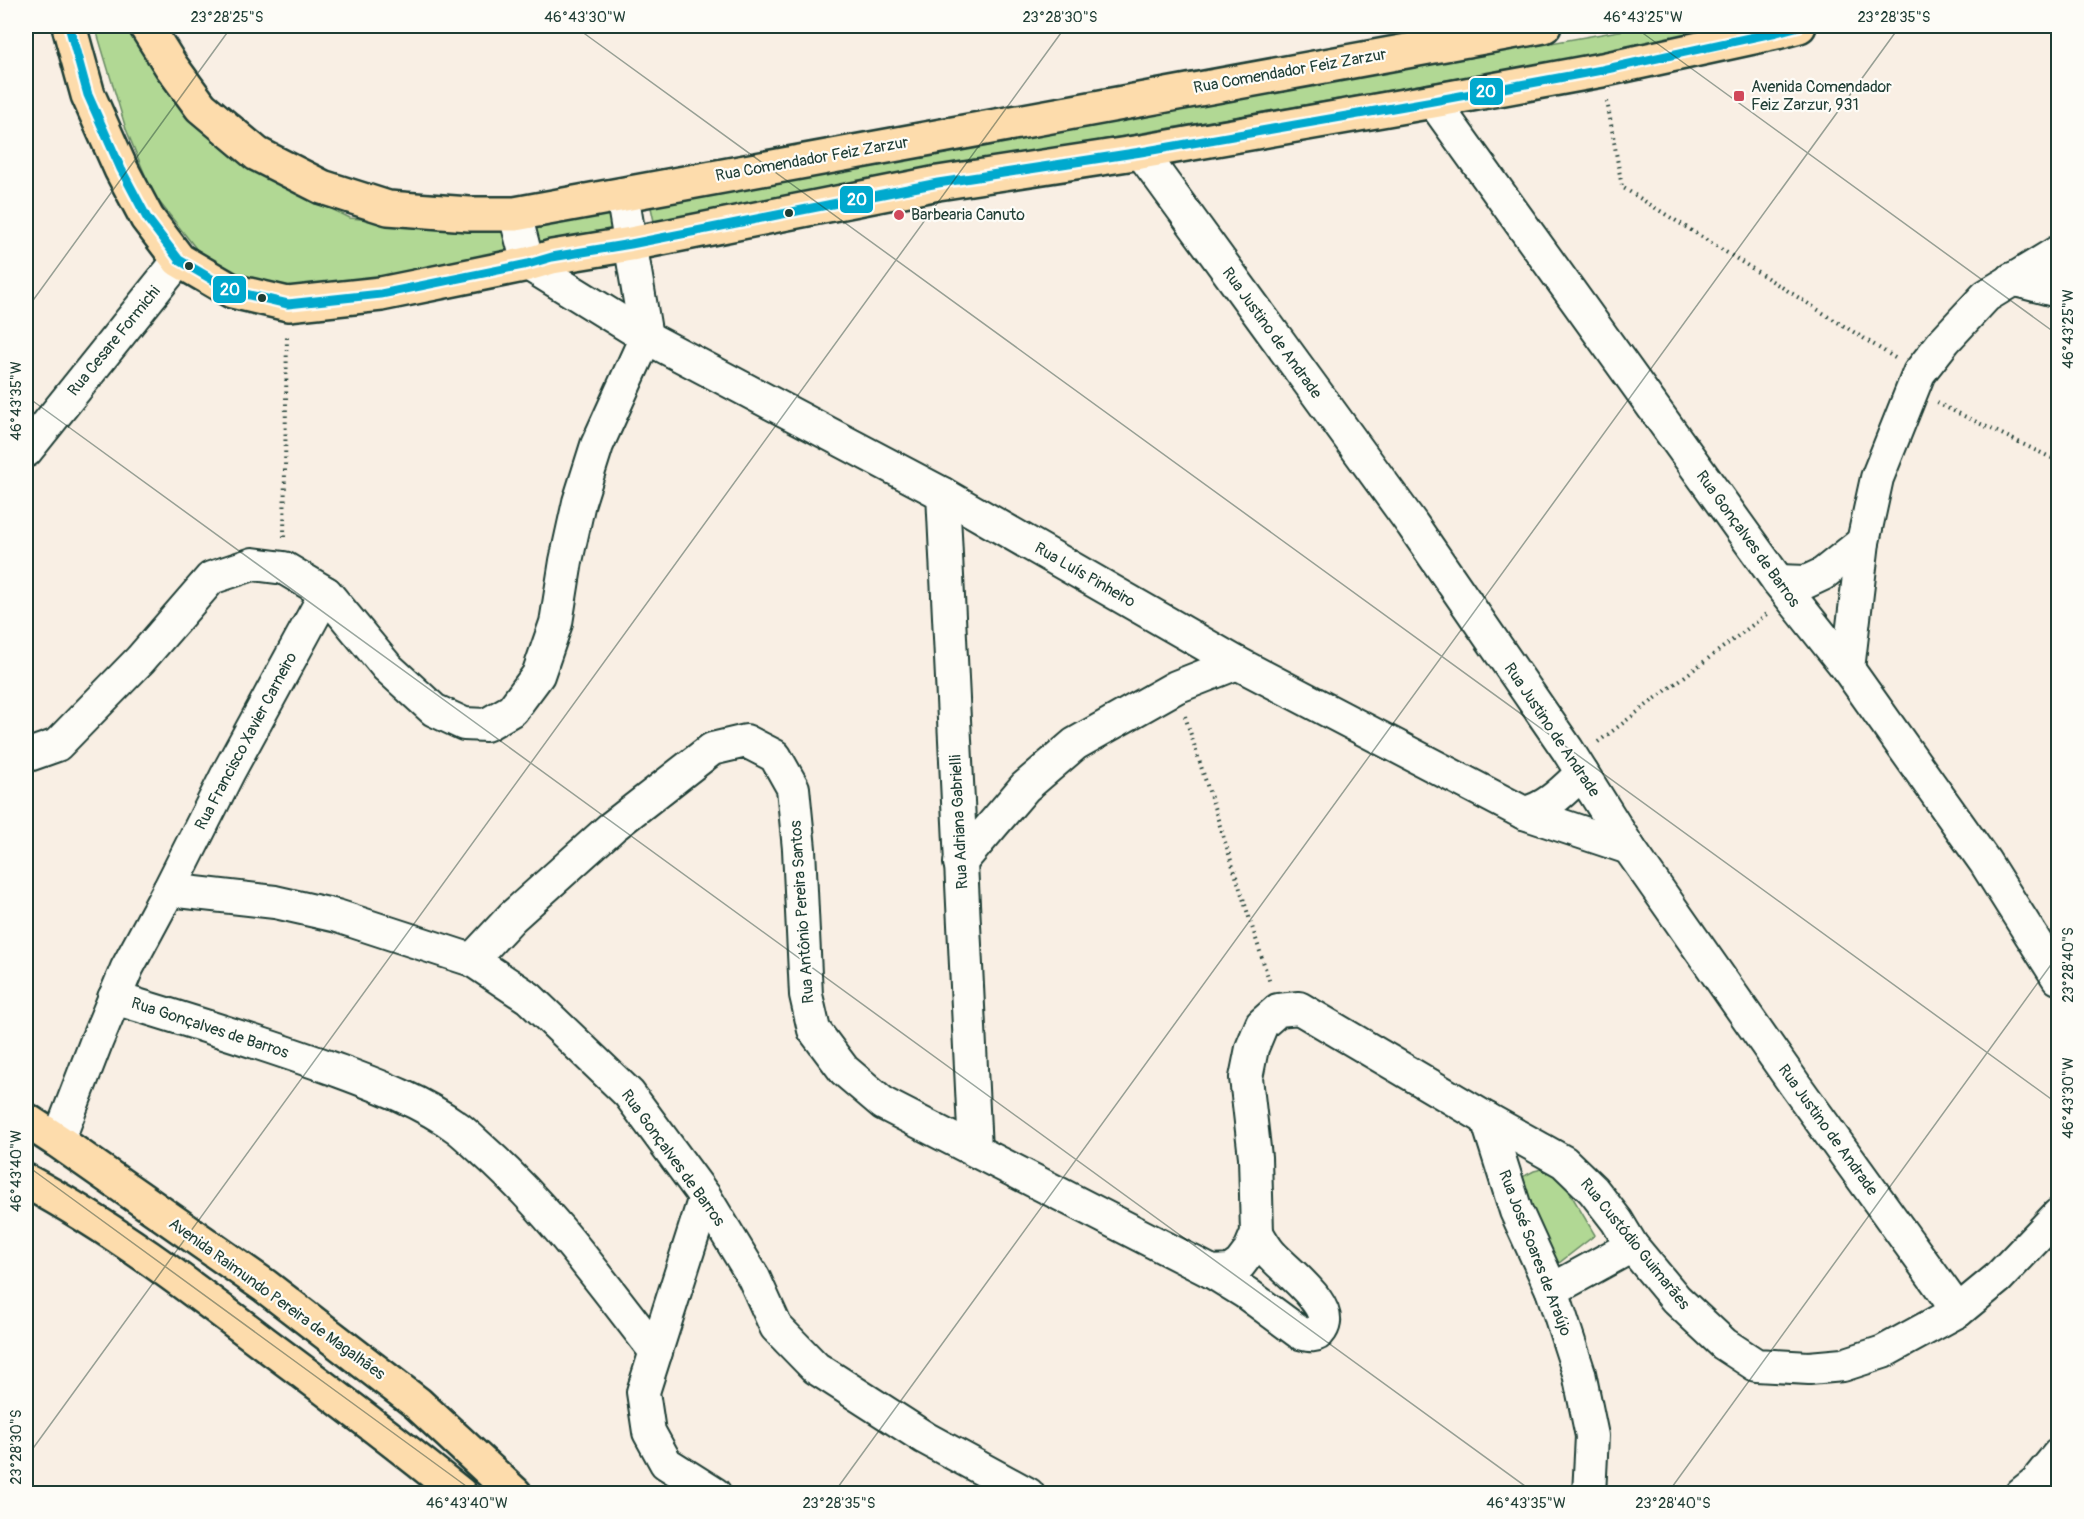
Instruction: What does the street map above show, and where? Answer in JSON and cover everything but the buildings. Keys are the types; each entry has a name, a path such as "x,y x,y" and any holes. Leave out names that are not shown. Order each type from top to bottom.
{"main road":[{"path":"69,26 88,95 121,170 147,218 179,260 232,291 288,304 381,294 552,257 631,244 938,183 1141,152 1602,70 1799,26"},
{"name":"Rua Comendador Feiz Zarzur","path":"146,26 201,107 257,154 322,187 388,208 469,214 515,214 1544,26"},
{"name":"Avenida Raimundo Pereira de Magalhães","path":"26,1120 265,1286 417,1403 515,1494"},
{"path":"26,1181 80,1213 202,1296 389,1436 460,1494"}],"street":[{"name":"Rua Gonçalves de Barros","path":"1433,101 1783,589 1848,669 1985,862 2058,978"},
{"name":"Rua Justino de Andrade","path":"1141,152 1412,524 1578,767 1629,848 1795,1085 1958,1311"},
{"path":"26,756 57,745 140,660 211,578 253,564 284,568 326,593 387,667 434,710 464,724 486,724 512,710 538,675 556,623 579,502 597,445 646,337 622,194"},
{"path":"515,214 528,264"},
{"path":"1848,669 1863,542 1877,478 1915,382 1945,340 1986,296 2058,252"},
{"name":"Rua Cesare Formichi","path":"26,451 179,260"},
{"name":"Rua Luís Pinheiro","path":"528,264 646,337 943,494 1237,663 1524,813 1629,848"},
{"path":"2012,279 2058,291"},
{"name":"Rua Adriana Gabrielli","path":"943,494 975,1150"},
{"path":"1783,589 1814,578 1863,542"},
{"name":"Rua Francisco Xavier Carneiro","path":"169,890 229,771 326,593"},
{"path":"960,863 1025,787 1075,744 1176,687 1237,663"},
{"name":"Rua Antônio Pereira Santos","path":"472,960 512,917 612,826 711,749 746,741 775,756 793,788 800,849 806,995 814,1030 844,1070 884,1104 1212,1272 1246,1293 1300,1333 1311,1336 1319,1333 1325,1316 1320,1304 1271,1254 1257,1233"},
{"path":"1524,813 1547,803 1578,767"},
{"name":"Rua Gonçalves de Barros","path":"58,1141 127,968 169,890 275,902 337,916 472,960 529,998 629,1094 705,1197 754,1278 776,1326 816,1368 925,1438 1028,1494"},
{"name":"Rua Gonçalves de Barros","path":"114,998 250,1038 355,1077 410,1099 458,1128 507,1172 544,1213 598,1277 656,1352"},
{"name":"Rua Custódio Guimarães","path":"1278,1010 1299,1008 1564,1162 1593,1190 1617,1221 1632,1246 1676,1299 1724,1344 1756,1365 1809,1368 1843,1365 1883,1352 1958,1311 1998,1278 2058,1215"},
{"path":"1212,1272 1230,1271 1240,1264 1249,1252 1257,1233 1255,1157 1246,1078 1252,1048 1262,1024 1278,1010"},
{"name":"Rua José Soares de Araújo","path":"1487,1119 1516,1210 1552,1290 1579,1373 1592,1436 1589,1494"},
{"path":"705,1197 643,1392 649,1432 666,1463 715,1494"},
{"path":"1552,1290 1632,1246"},
{"path":"2021,1494 2036,1482 2058,1455"}],"path":[{"path":"1602,70 1622,187 1915,382 2058,461"},
{"path":"284,568 288,304"},
{"path":"1578,767 1783,589"},
{"path":"1176,687 1278,1010"}],"green space":[{"path":"95,26 131,26 270,179 350,218 442,227 506,226 511,256 306,293 237,278 198,251 153,194 126,129"},
{"path":"1647,26 1729,26 1635,49 1020,154 655,226 650,203 984,135 1399,70"},
{"path":"613,207 623,232 537,251 528,221"},
{"path":"1554,1166 1595,1235 1555,1266 1513,1182 1534,1171"}],"transit line":[{"name":"20","path":"69,26 88,95 121,169 147,218 179,260 232,291 288,304 381,294 552,257 631,244 938,183 1141,152 1602,70 1799,26"}],"place":[{"name":"Avenida Comendador Feiz Zarzur, 931","path":"1739,96"},
{"name":"Barbearia Canuto","path":"899,215"}]}
